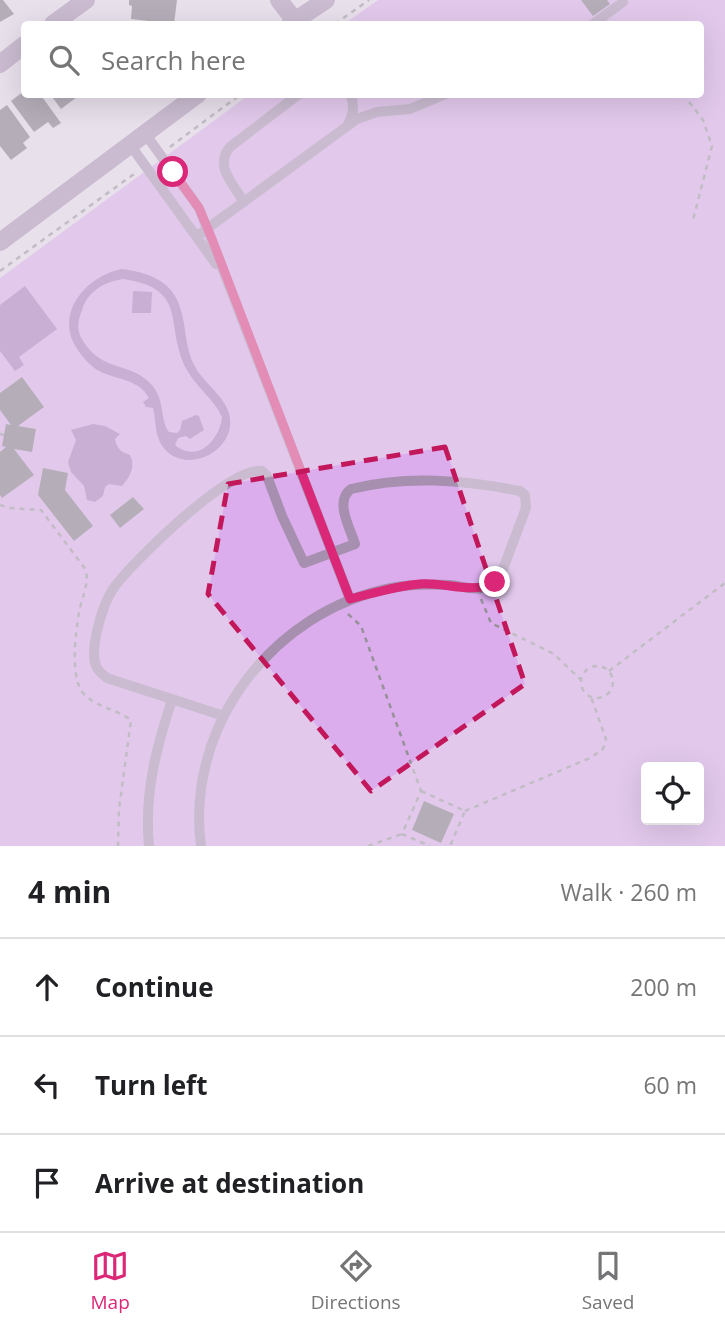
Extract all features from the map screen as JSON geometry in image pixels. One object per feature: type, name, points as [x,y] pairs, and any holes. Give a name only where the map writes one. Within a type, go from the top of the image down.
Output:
[{"type":"street","points":[[57,21],[86,0]]},
{"type":"street","points":[[279,0],[291,21]]},
{"type":"street","points":[[295,21],[322,1]]},
{"type":"street","points":[[0,64],[21,47]]},
{"type":"street","points":[[0,242],[193,98]]},
{"type":"lane","points":[[597,21],[623,2],[622,0]]},
{"type":"lane","points":[[244,202],[224,169],[224,154],[294,98]]},
{"type":"lane","points":[[346,127],[353,116],[352,98]]},
{"type":"lane","points":[[197,236],[366,115],[410,109],[436,98]]},
{"type":"lane","points":[[146,135],[199,208],[350,599]]},
{"type":"lane","points":[[131,146],[211,255],[233,292]]},
{"type":"lane","points":[[201,846],[200,789],[213,739],[242,683],[261,660],[286,637],[350,599],[392,588],[423,584],[477,589],[489,586],[500,577],[526,508],[525,495],[520,491],[462,481],[413,480],[351,489],[346,493],[343,503],[355,544],[304,563],[267,476],[262,471],[255,470],[206,499],[164,533],[113,589],[99,619],[95,658],[98,669],[107,678],[224,716]]},
{"type":"lane","points":[[149,846],[147,807],[151,777],[160,734],[172,700]]},
{"type":"path","points":[[339,21],[369,0]]},
{"type":"path","points":[[160,154],[236,98]]},
{"type":"path","points":[[686,98],[703,120],[712,146],[693,220]]},
{"type":"path","points":[[0,271],[145,166]]},
{"type":"path","points":[[609,671],[725,583]]},
{"type":"path","points":[[450,846],[465,811],[590,758],[603,749],[606,738],[591,697],[583,690],[581,680],[554,654],[491,623],[477,589]]},
{"type":"path","points":[[338,604],[361,626],[421,791],[402,834]]},
{"type":"path","points":[[581,680],[590,667],[600,666],[609,671],[613,680],[610,690],[602,697],[591,697]]},
{"type":"path","points":[[421,791],[465,811]]},
{"type":"path","points":[[368,846],[402,834],[430,846]]},
{"type":"highlighted area","points":[[445,447],[525,684],[371,791],[208,594],[228,484]]},
{"type":"shaded area","points":[[378,0],[725,0],[725,846],[0,846],[0,278],[245,98],[704,98],[704,21],[348,21]]},
{"type":"shaded area","points":[[122,269],[146,274],[162,282],[174,294],[182,313],[194,365],[228,409],[230,427],[226,438],[211,454],[189,460],[169,453],[159,440],[153,408],[146,407],[143,402],[149,398],[144,391],[132,383],[97,370],[78,350],[71,336],[71,310],[86,288],[109,273]],"holes":[[[123,279],[158,291],[167,301],[172,312],[180,354],[187,370],[222,417],[212,441],[199,450],[192,452],[175,445],[178,438],[186,436],[190,439],[204,430],[199,416],[182,421],[177,433],[169,432],[158,396],[150,383],[134,372],[99,358],[79,333],[79,322],[85,303],[98,288]]]},
{"type":"shaded area","points":[[25,286],[57,329],[19,357],[24,365],[15,371],[0,351],[0,305]]},
{"type":"shaded area","points":[[133,291],[152,292],[151,313],[132,313]]},
{"type":"shaded area","points":[[93,424],[105,426],[120,434],[115,439],[117,445],[121,451],[130,455],[132,463],[130,475],[122,486],[109,484],[105,487],[103,496],[95,502],[87,500],[84,486],[71,472],[68,462],[76,440],[71,430]]},
{"type":"building","points":[[0,0],[3,0],[14,14],[0,22]]},
{"type":"building","points":[[129,0],[177,0],[174,21],[131,19],[132,6],[129,5]]},
{"type":"building","points":[[581,0],[607,0],[610,4],[593,16]]},
{"type":"building","points":[[21,93],[21,98],[43,98],[61,123],[53,128],[48,122],[34,132],[11,101]]},
{"type":"building","points":[[53,98],[76,98],[61,109]]},
{"type":"building","points":[[7,105],[30,137],[23,143],[27,148],[11,160],[0,146],[0,110]]},
{"type":"building","points":[[22,377],[44,407],[18,426],[36,429],[32,452],[14,449],[34,475],[2,498],[0,452],[6,447],[2,446],[6,424],[11,425],[0,410],[0,393]]},
{"type":"building","points":[[43,468],[68,473],[65,490],[93,526],[74,541],[38,495]]},
{"type":"building","points":[[133,497],[144,509],[120,528],[110,515]]},
{"type":"building","points":[[424,801],[454,814],[441,843],[412,830]]},
{"type":"route","points":[[173,172],[199,208],[212,239],[350,599],[392,588],[423,584],[477,589],[495,582]]}]
